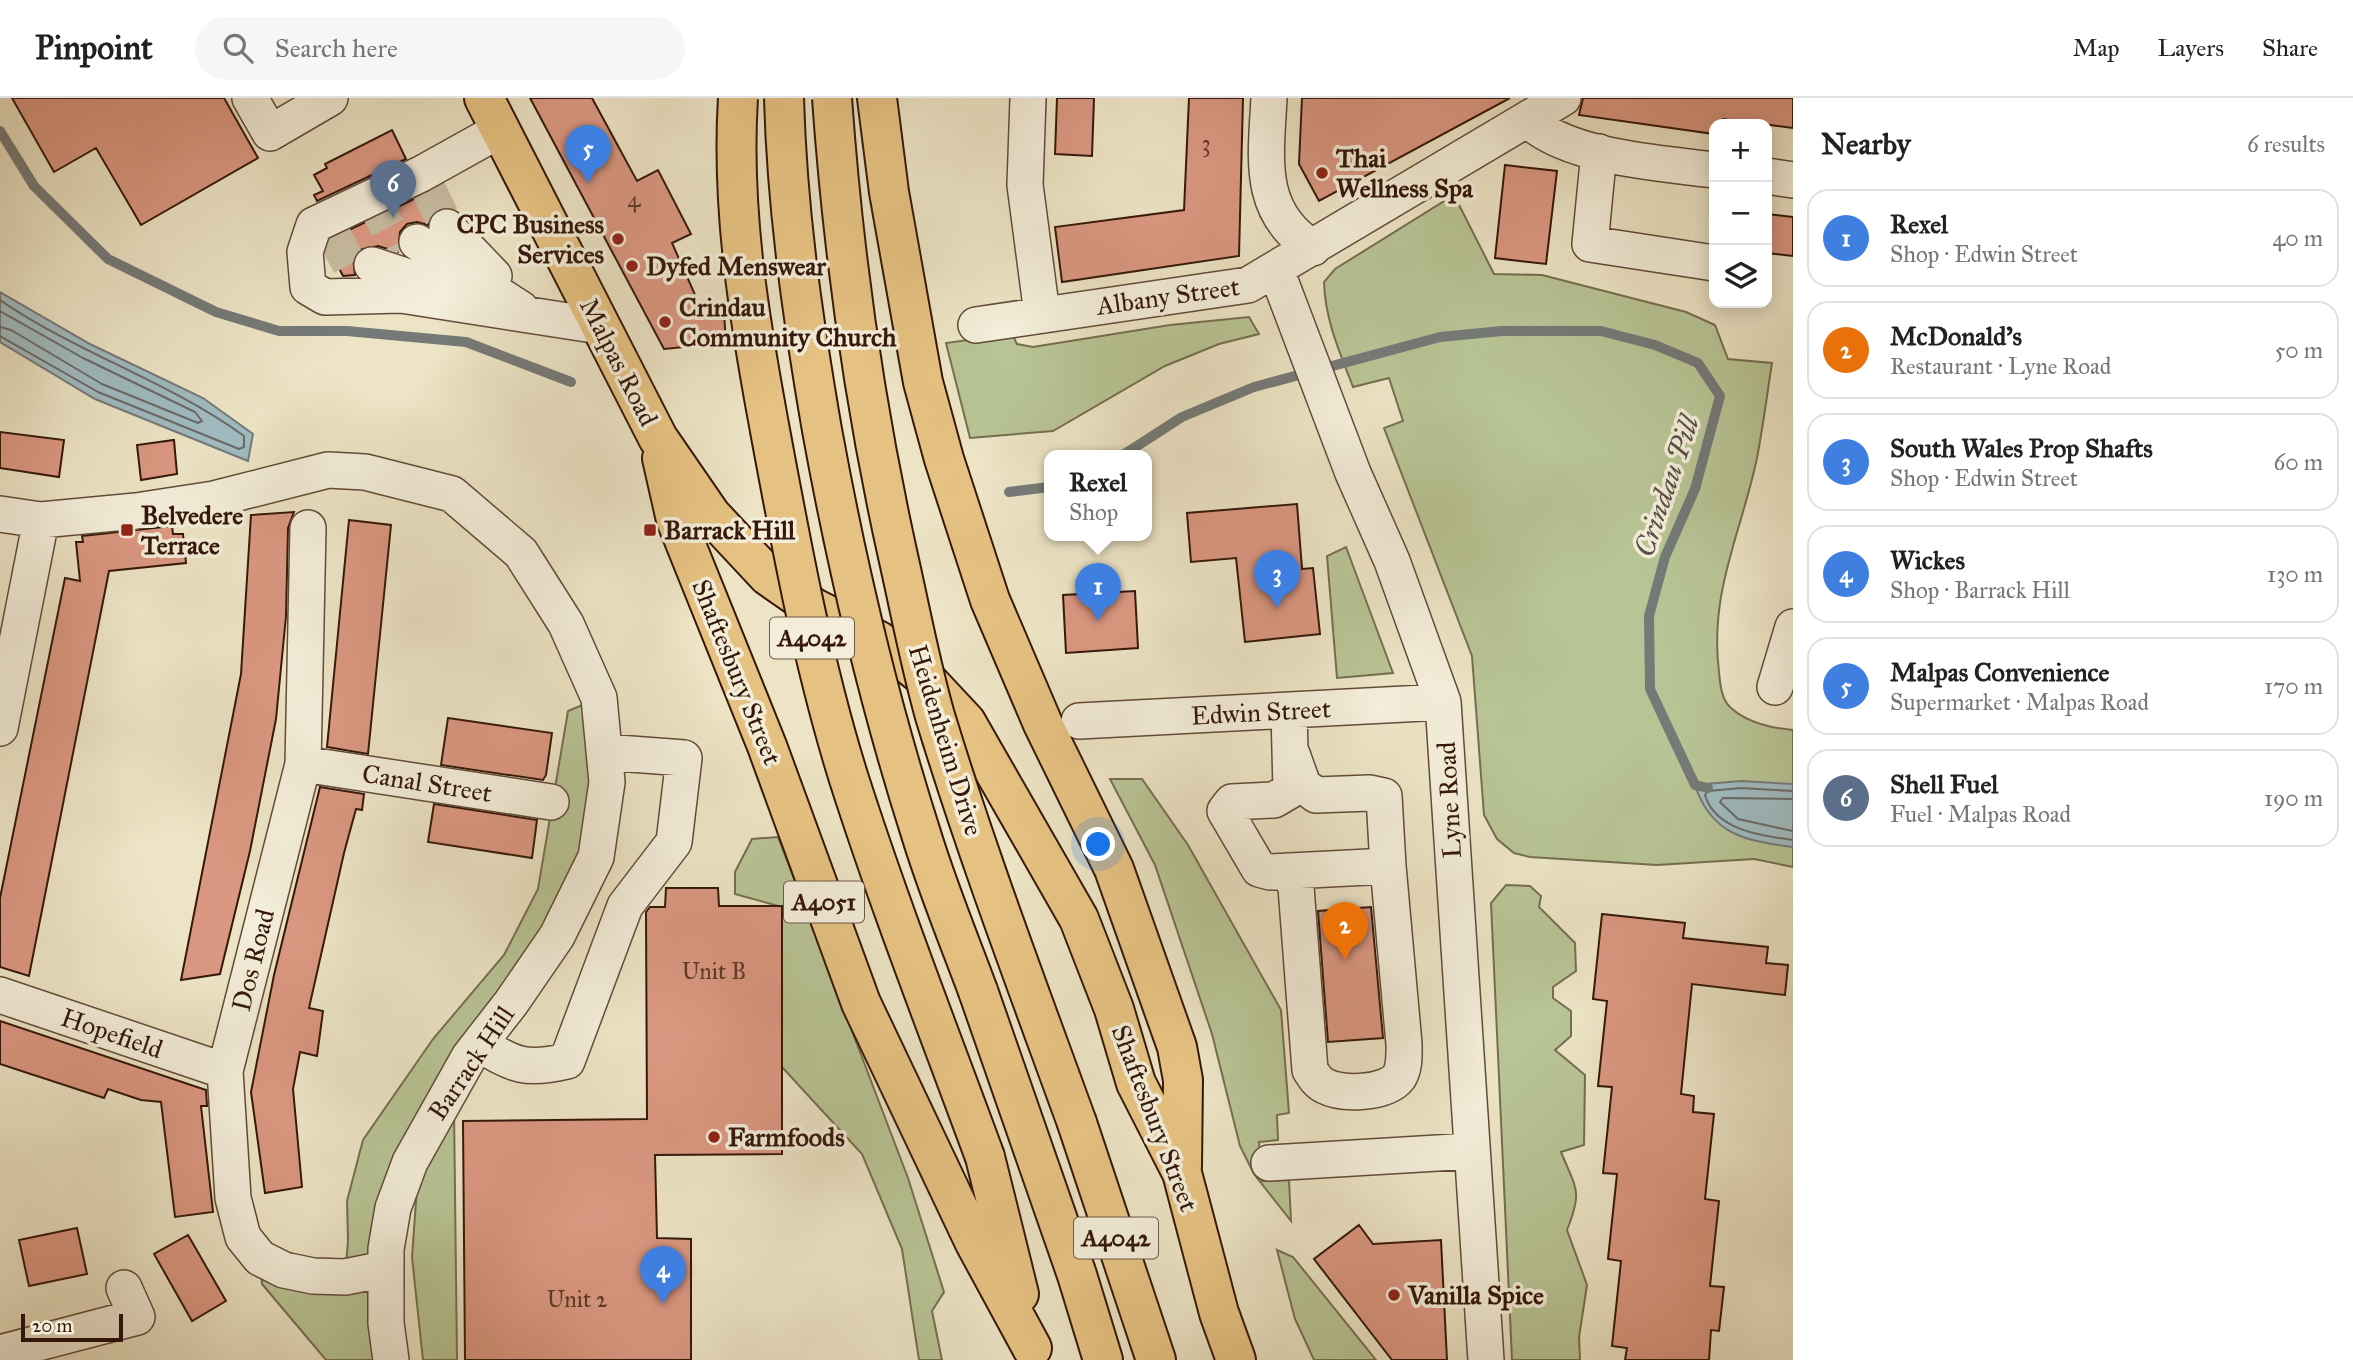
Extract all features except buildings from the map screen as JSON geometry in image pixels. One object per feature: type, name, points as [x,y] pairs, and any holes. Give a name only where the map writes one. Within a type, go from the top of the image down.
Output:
[{"type":"main road","name":"A4042","points":[[738,98],[735,139],[739,235],[752,327],[797,575],[825,696],[849,779],[985,1157],[1033,1354]]},
{"type":"main road","name":"Heidenheim Drive","points":[[784,98],[786,185],[810,360],[839,521],[885,716],[922,839],[1068,1249],[1103,1360]]},
{"type":"main road","name":"Heidenheim Drive","points":[[832,98],[838,192],[858,357],[875,457],[912,628],[935,715],[965,808],[1077,1123],[1156,1360]]},
{"type":"main road","points":[[877,98],[889,192],[923,382],[944,459],[990,600],[1043,724],[1114,869],[1177,1047],[1183,1080],[1182,1173]]},
{"type":"main road","name":"Malpas Road","points":[[492,114],[658,438]]},
{"type":"main road","name":"Shaftesbury Street","points":[[658,438],[712,515],[768,576],[814,608],[879,641],[923,676],[966,722],[1079,919],[1114,1009],[1136,1083],[1182,1173],[1219,1313],[1236,1360]]},
{"type":"main road","name":"Shaftesbury Street","points":[[658,438],[676,520],[767,746],[861,1003],[975,1243],[1033,1354]]},
{"type":"street","points":[[250,98],[270,133],[330,98]]},
{"type":"street","points":[[1028,98],[1025,185],[1042,314]]},
{"type":"street","points":[[1269,98],[1268,191],[1276,212],[1293,236],[1313,248]]},
{"type":"street","points":[[1548,105],[1540,131],[1612,157],[1709,169]]},
{"type":"street","name":"Albany Street","points":[[976,325],[1248,285],[1548,105]]},
{"type":"street","points":[[492,114],[417,183],[348,217],[314,225],[305,252],[308,287],[325,297],[401,295],[600,326]]},
{"type":"street","points":[[1599,152],[1590,244],[1709,262]]},
{"type":"street","points":[[1772,177],[1793,180]]},
{"type":"street","points":[[533,316],[401,251],[533,316]]},
{"type":"street","name":"Lyne Road","points":[[1276,270],[1335,426],[1392,561],[1443,702],[1486,1360]]},
{"type":"street","name":"Barrack Hill","points":[[0,514],[41,520],[136,511],[214,499],[328,470],[365,471],[452,495],[520,553],[566,624],[599,698],[607,782],[596,857],[557,936],[479,1044],[437,1109],[410,1162],[393,1208],[386,1269],[391,1360]]},
{"type":"street","points":[[0,728],[41,520]]},
{"type":"street","name":"Dos Road","points":[[308,528],[303,764],[225,1071],[233,1198],[243,1237],[260,1258],[284,1270],[313,1276],[345,1278],[386,1269]]},
{"type":"street","points":[[1775,687],[1793,627]]},
{"type":"street","name":"Edwin Street","points":[[1079,721],[1443,702]]},
{"type":"street","points":[[1289,711],[1291,790],[1274,800],[1232,802],[1225,811],[1259,869],[1270,872],[1388,866]]},
{"type":"street","points":[[479,1044],[515,1065],[548,1066],[567,1061],[625,906],[674,842],[684,758],[604,752]]},
{"type":"street","points":[[1289,871],[1296,887],[1310,1070],[1321,1085],[1338,1091],[1380,1088],[1397,1079],[1403,1068],[1404,1044],[1384,796],[1370,793],[1316,795],[1303,785],[1292,754]]},
{"type":"street","name":"Canal Street","points":[[303,764],[551,802]]},
{"type":"street","name":"Hopefield","points":[[0,995],[225,1071]]},
{"type":"street","points":[[1269,1163],[1471,1151]]},
{"type":"street","points":[[0,1353],[137,1317],[124,1288]]},
{"type":"green space","points":[[1454,195],[1494,274],[1542,275],[1686,312],[1715,325],[1728,359],[1772,363],[1757,458],[1722,589],[1717,643],[1721,685],[1727,704],[1751,721],[1793,730],[1793,867],[1754,859],[1657,865],[1530,857],[1514,853],[1497,839],[1484,815],[1472,656],[1384,428],[1403,421],[1389,378],[1353,387],[1330,323],[1324,282],[1335,269]]},
{"type":"green space","points":[[1249,317],[1259,334],[1219,344],[1165,366],[1053,431],[970,438],[946,343],[1012,334],[1017,344],[1033,347],[1170,325]]},
{"type":"green space","points":[[1346,547],[1393,673],[1337,678],[1327,556]]},
{"type":"green space","points":[[599,698],[596,857],[410,1162],[391,1360],[326,1360],[262,1284],[260,1258],[345,1277],[347,1201],[363,1140],[433,1039],[504,955],[538,889],[568,711]]},
{"type":"green space","points":[[1110,779],[1142,779],[1188,845],[1281,1010],[1289,1113],[1277,1115],[1278,1140],[1259,1142],[1262,1181],[1289,1180],[1291,1221],[1254,1174],[1240,1146],[1212,1034],[1155,865]]},
{"type":"green space","points":[[778,837],[908,1178],[944,1292],[932,1311],[942,1360],[919,1360],[902,1249],[862,1154],[782,1067],[782,907],[735,894],[735,872],[752,839]]},
{"type":"green space","points":[[1506,885],[1530,886],[1541,896],[1539,907],[1575,943],[1576,971],[1553,987],[1553,998],[1571,1011],[1571,1036],[1555,1050],[1585,1075],[1584,1145],[1561,1152],[1576,1190],[1575,1206],[1567,1230],[1587,1285],[1579,1337],[1580,1360],[1512,1360],[1491,903]]},
{"type":"green space","points":[[454,1108],[457,1360],[423,1360],[412,1257],[417,1187]]},
{"type":"green space","points":[[1277,1250],[1293,1257],[1376,1360],[1314,1360],[1295,1319]]},
{"type":"water","points":[[0,292],[90,344],[203,398],[253,434],[248,461],[95,399],[0,342]]},
{"type":"water","points":[[1741,781],[1793,784],[1793,847],[1760,842],[1732,832],[1710,815],[1695,785]]},
{"type":"waterway","points":[[0,131],[34,186],[108,259],[216,312],[279,331],[347,331],[466,342],[571,382]]},
{"type":"waterway","name":"Crindau Pill","points":[[1131,450],[1182,417],[1254,387],[1440,337],[1502,331],[1601,331],[1655,345],[1698,363],[1720,396],[1695,489],[1665,557],[1649,616],[1650,689],[1695,785],[1708,788]]},
{"type":"waterway","points":[[1009,492],[1044,488]]},
{"type":"tunnel","points":[[426,185],[447,227]]},
{"type":"tunnel","points":[[371,197],[400,251]]},
{"type":"tunnel","points":[[333,234],[355,275]]},
{"type":"place","name":"Thai Wellness Spa","points":[[1322,173]]},
{"type":"place","name":"Malpas Convenience","points":[[588,183]]},
{"type":"place","name":"Shell Fuel","points":[[393,218]]},
{"type":"place","name":"CPC Business Services","points":[[618,239]]},
{"type":"place","name":"Dyfed Menswear","points":[[632,266]]},
{"type":"place","name":"Crindau Community Church","points":[[665,322]]},
{"type":"place","name":"Belvedere Terrace","points":[[127,530]]},
{"type":"place","name":"Barrack Hill","points":[[650,530]]},
{"type":"place","name":"South Wales Prop Shafts","points":[[1277,608]]},
{"type":"place","name":"Rexel","points":[[1098,621]]},
{"type":"place","name":"McDonald's","points":[[1345,960]]},
{"type":"place","name":"Farmfoods","points":[[714,1137]]},
{"type":"place","name":"Vanilla Spice","points":[[1394,1295]]},
{"type":"place","name":"Wickes","points":[[663,1304]]}]
